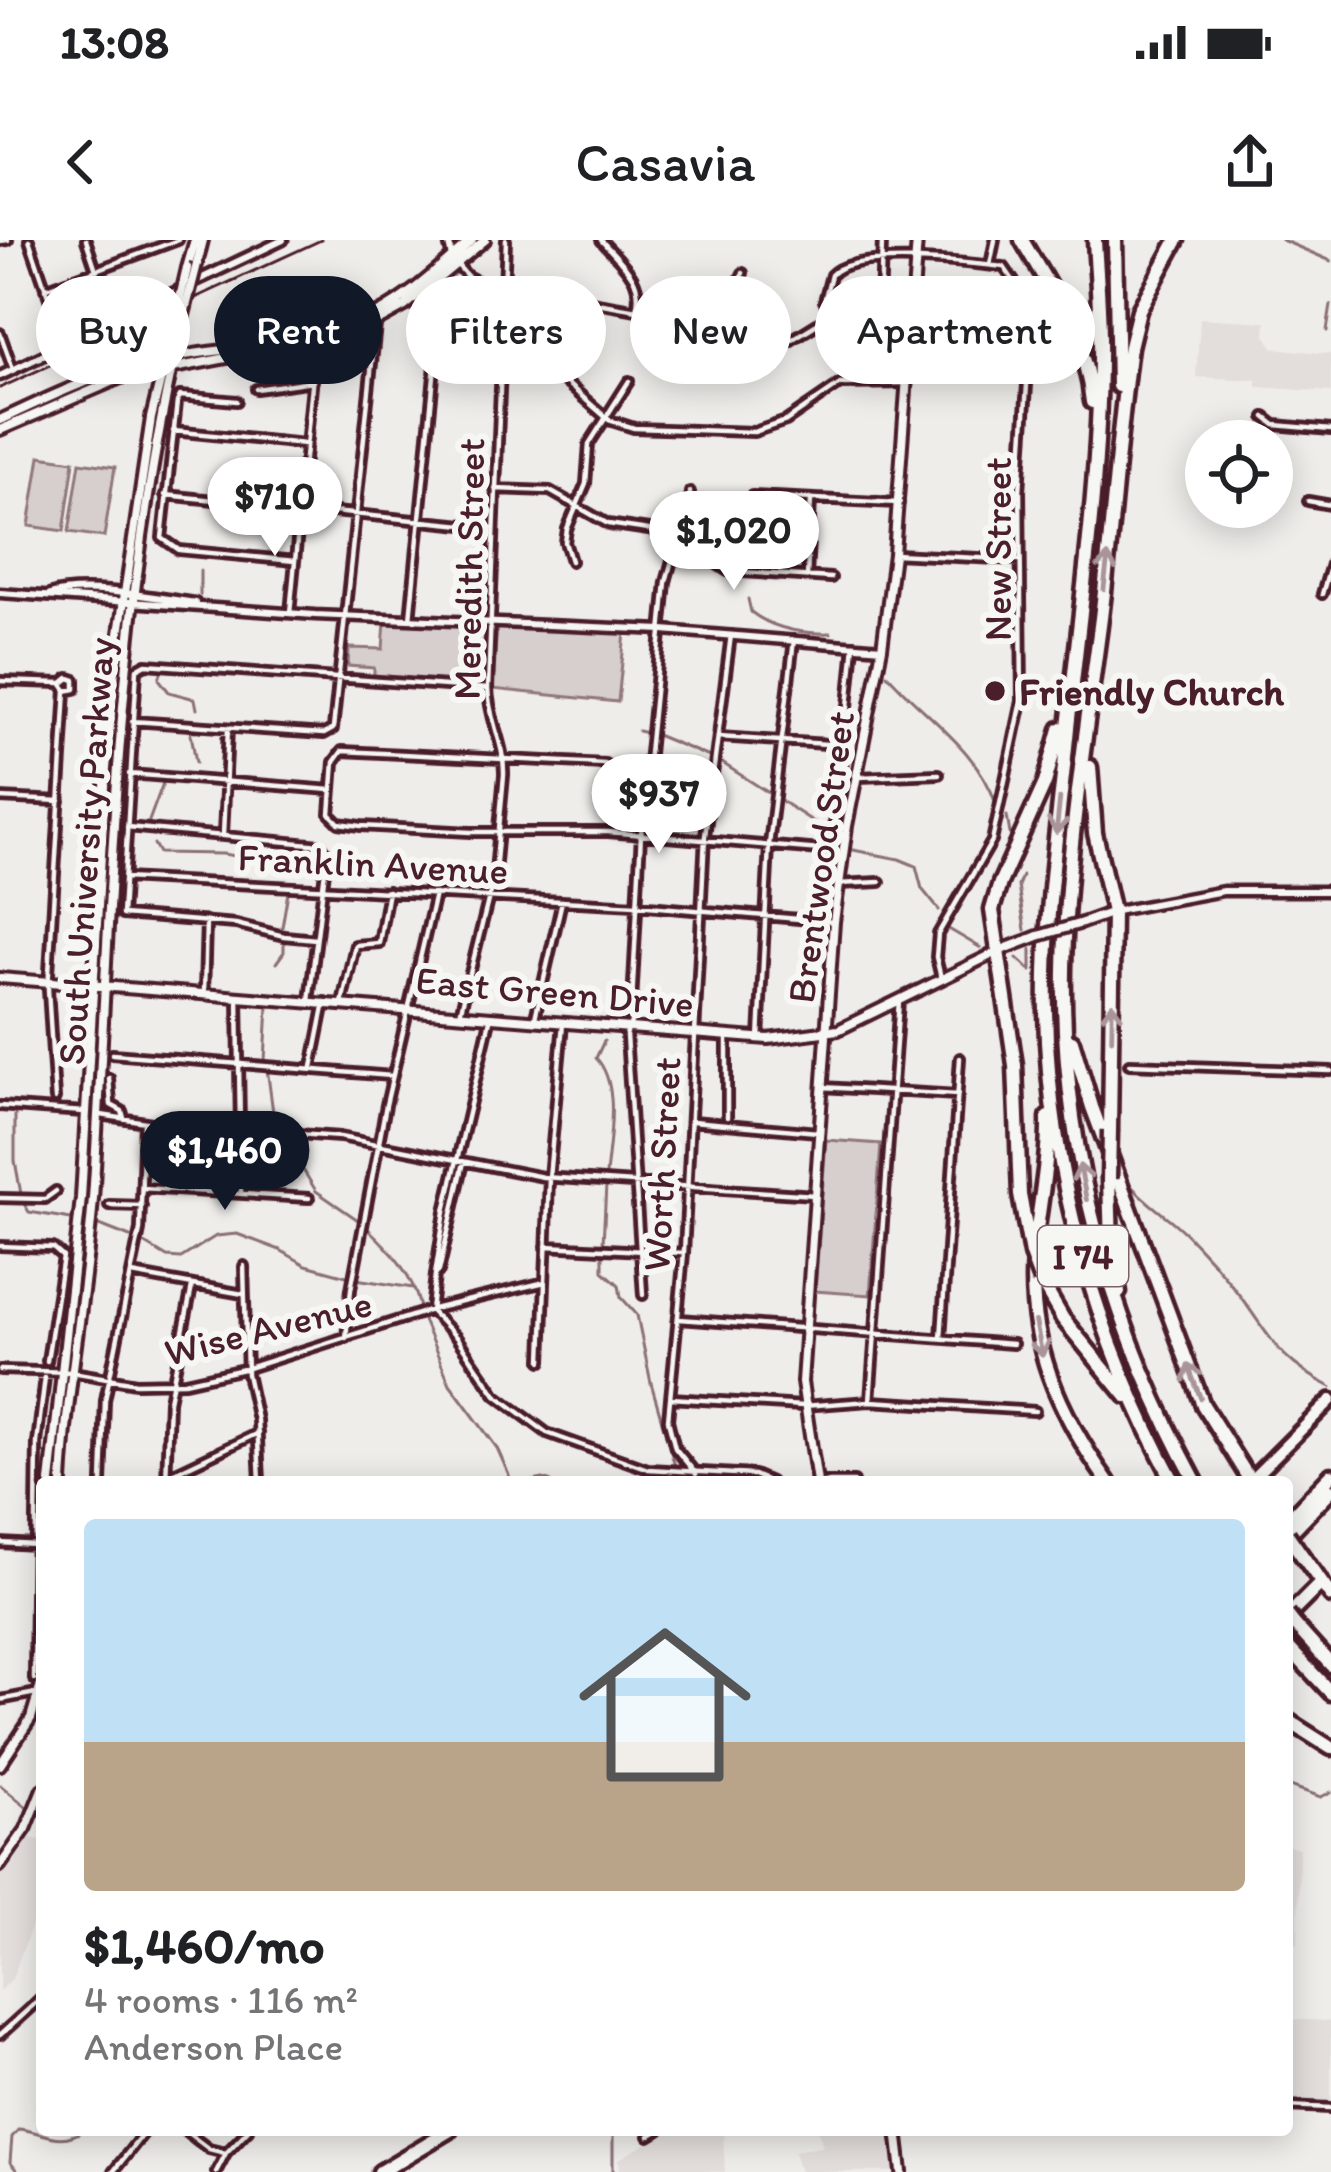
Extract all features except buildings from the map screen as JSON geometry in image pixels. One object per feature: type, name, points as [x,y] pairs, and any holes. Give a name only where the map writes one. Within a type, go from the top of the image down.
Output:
[{"type":"highway","points":[[1022,240],[1079,341],[1090,382],[1095,444]]},
{"type":"highway","name":"I 74","points":[[1095,240],[1100,357],[1095,444],[1050,896],[1046,1014],[1055,1124],[1078,1238],[1116,1361],[1171,1476]]},
{"type":"highway","name":"I 74","points":[[1115,240],[1119,429],[1064,969],[1069,1089],[1084,1184],[1105,1270],[1142,1373],[1193,1476]]},
{"type":"highway","points":[[1119,429],[1138,310],[1177,240]]},
{"type":"highway","points":[[1074,658],[1046,783],[995,894],[992,920],[1018,1100],[1020,1195],[1031,1254],[1063,1319],[1124,1393],[1152,1442]]},
{"type":"highway","points":[[1092,688],[1091,800],[1113,912],[1109,1179],[1114,1267],[1142,1373]]},
{"type":"highway","points":[[1064,969],[1073,1046],[1092,1107],[1203,1406],[1246,1476]]},
{"type":"highway","points":[[1046,1014],[1048,1141],[1034,1252],[1034,1315],[1056,1397],[1104,1476]]},
{"type":"highway","points":[[1255,1476],[1331,1400]]},
{"type":"highway","points":[[1293,1515],[1331,1475]]},
{"type":"highway","points":[[1293,1535],[1331,1490]]},
{"type":"highway","points":[[1293,1543],[1331,1596]]},
{"type":"highway","points":[[1293,1616],[1331,1571]]},
{"type":"highway","points":[[1293,1622],[1331,1665]]},
{"type":"highway","points":[[1293,1652],[1331,1693]]},
{"type":"highway","points":[[1293,1724],[1331,1748]]},
{"type":"highway","points":[[368,2172],[425,2136]]},
{"type":"highway","points":[[380,2172],[440,2136]]},
{"type":"main road","name":"South University Parkway","points":[[190,276],[199,240]]},
{"type":"main road","points":[[382,320],[455,261],[472,240]]},
{"type":"main road","points":[[190,355],[345,328],[394,303],[485,240]]},
{"type":"main road","name":"Brentwood Street","points":[[914,276],[917,240]]},
{"type":"main road","points":[[0,419],[79,384]]},
{"type":"main road","points":[[0,430],[104,384]]},
{"type":"main road","name":"South University Parkway","points":[[62,1476],[106,769],[165,384]]},
{"type":"main road","name":"Brentwood Street","points":[[820,1476],[803,1406],[825,1034],[838,884],[882,648],[894,554],[907,384]]},
{"type":"main road","name":"South University Parkway","points":[[51,1476],[90,1236],[130,599]]},
{"type":"main road","name":"East Green Drive","points":[[0,978],[759,1039],[825,1034],[999,950],[1113,912]]},
{"type":"main road","points":[[0,1765],[36,1705]]},
{"type":"main road","points":[[0,1867],[36,1801]]},
{"type":"main road","points":[[898,2136],[902,2172]]},
{"type":"street","points":[[28,240],[40,276]]},
{"type":"street","points":[[86,240],[97,269]]},
{"type":"street","points":[[79,276],[178,240]]},
{"type":"street","points":[[190,283],[283,240]]},
{"type":"street","points":[[448,240],[455,261],[468,276]]},
{"type":"street","name":"Meredith Street","points":[[504,276],[506,240]]},
{"type":"street","points":[[601,240],[632,276]]},
{"type":"street","points":[[881,276],[882,240]]},
{"type":"street","points":[[831,276],[838,267],[882,260],[990,265],[995,240]]},
{"type":"street","name":"New Street","points":[[941,979],[938,934],[984,862],[999,819],[1024,676],[1021,481],[1032,308],[1004,267],[990,265]]},
{"type":"street","points":[[741,276],[743,272]]},
{"type":"street","points":[[0,333],[13,369]]},
{"type":"street","points":[[0,376],[36,357]]},
{"type":"street","points":[[571,561],[567,530],[586,484],[589,444],[629,381]]},
{"type":"street","points":[[256,389],[292,384]]},
{"type":"street","points":[[290,613],[313,384]]},
{"type":"street","points":[[132,721],[330,733],[335,725],[370,384]]},
{"type":"street","points":[[410,619],[435,384]]},
{"type":"street","name":"Meredith Street","points":[[460,1013],[488,896],[505,760],[491,718],[488,689],[499,384]]},
{"type":"street","points":[[568,384],[604,416],[634,428],[754,432],[786,421],[840,384]]},
{"type":"street","points":[[237,401],[180,397],[161,534],[175,549],[296,562]]},
{"type":"street","points":[[1265,417],[1275,425],[1331,430]]},
{"type":"street","points":[[173,431],[307,444]]},
{"type":"street","points":[[495,489],[550,491],[608,524],[653,529],[683,539],[728,571],[831,578]]},
{"type":"street","points":[[643,1295],[629,1028],[641,834],[668,566],[689,530],[690,492]]},
{"type":"street","points":[[165,495],[493,529]]},
{"type":"street","points":[[752,496],[898,503]]},
{"type":"street","points":[[807,576],[811,499]]},
{"type":"street","points":[[1308,501],[1331,505]]},
{"type":"street","points":[[894,554],[1021,560]]},
{"type":"street","points":[[1322,594],[1331,564]]},
{"type":"street","points":[[0,593],[50,595],[59,591],[290,613],[731,634],[882,648]]},
{"type":"street","name":"Worth Street","points":[[696,1474],[671,1437],[670,1398],[684,1253],[705,840],[731,634]]},
{"type":"street","points":[[759,1039],[769,844],[794,640]]},
{"type":"street","points":[[605,764],[350,750],[336,756],[331,790],[334,820],[361,826],[641,834],[821,850],[828,843],[838,809],[854,645]]},
{"type":"street","points":[[316,939],[206,921],[123,916],[139,667],[488,689]]},
{"type":"street","points":[[0,681],[65,687],[50,983],[55,1100]]},
{"type":"street","points":[[223,835],[228,728]]},
{"type":"street","points":[[718,737],[843,745]]},
{"type":"street","points":[[129,773],[331,790]]},
{"type":"street","points":[[858,777],[939,774]]},
{"type":"street","points":[[0,798],[61,801]]},
{"type":"street","points":[[127,827],[321,845],[327,854],[309,1000]]},
{"type":"street","name":"Franklin Avenue","points":[[124,878],[637,904],[834,922]]},
{"type":"street","points":[[838,884],[880,882]]},
{"type":"street","points":[[1113,912],[1223,891],[1331,891]]},
{"type":"street","points":[[342,1003],[355,945],[379,944],[388,892]]},
{"type":"street","points":[[346,1338],[392,1076],[434,894]]},
{"type":"street","points":[[535,1020],[562,901]]},
{"type":"street","points":[[204,994],[206,921]]},
{"type":"street","points":[[238,996],[241,1194]]},
{"type":"street","points":[[870,1401],[899,1001]]},
{"type":"street","points":[[311,1066],[325,1002]]},
{"type":"street","points":[[491,1016],[437,1246],[431,1311],[456,1337],[496,1395],[532,1424],[637,1466],[756,1476]]},
{"type":"street","points":[[542,1361],[549,1178],[563,1023]]},
{"type":"street","points":[[727,1117],[728,1036]]},
{"type":"street","points":[[112,1054],[311,1066],[392,1076]]},
{"type":"street","points":[[941,1338],[960,1058]]},
{"type":"street","points":[[1130,1064],[1331,1071]]},
{"type":"street","points":[[109,1078],[111,1105],[124,1118]]},
{"type":"street","points":[[822,1087],[958,1095]]},
{"type":"street","points":[[0,1106],[379,1143],[549,1178],[815,1195]]},
{"type":"street","points":[[692,1121],[819,1132]]},
{"type":"street","points":[[102,1476],[104,1412],[142,1206],[144,1122]]},
{"type":"street","points":[[142,1188],[309,1198]]},
{"type":"street","points":[[0,1198],[45,1199],[56,1191]]},
{"type":"street","points":[[109,1205],[142,1206]]},
{"type":"street","points":[[0,1246],[48,1247],[61,1253],[63,1269],[46,1361]]},
{"type":"street","points":[[546,1246],[684,1253]]},
{"type":"street","points":[[244,1266],[248,1367],[259,1433],[260,1476]]},
{"type":"street","points":[[131,1274],[239,1291],[244,1297]]},
{"type":"street","name":"Wise Avenue","points":[[0,1370],[67,1371],[173,1383],[248,1367],[545,1282]]},
{"type":"street","points":[[166,1476],[168,1412],[192,1287]]},
{"type":"street","points":[[679,1319],[1012,1344]]},
{"type":"street","points":[[37,1476],[45,1377]]},
{"type":"street","points":[[670,1398],[803,1406],[870,1401],[1036,1412]]},
{"type":"street","points":[[172,1476],[259,1433]]},
{"type":"street","points":[[0,1544],[36,1545]]},
{"type":"street","points":[[0,1700],[36,1693]]},
{"type":"street","points":[[0,1841],[11,1853]]},
{"type":"street","points":[[0,2036],[36,2002]]},
{"type":"street","points":[[1293,2106],[1331,2108]]},
{"type":"street","points":[[113,2172],[141,2136]]},
{"type":"street","points":[[192,2136],[214,2152],[226,2153]]},
{"type":"street","points":[[216,2172],[242,2136]]},
{"type":"shaded area","points":[[1200,318],[1266,322],[1265,335],[1274,348],[1331,354],[1331,392],[1257,387],[1256,380],[1196,377]]},
{"type":"shaded area","points":[[40,456],[74,461],[64,531],[29,526]]},
{"type":"shaded area","points":[[80,462],[115,467],[104,537],[69,532]]},
{"type":"shaded area","points":[[385,621],[487,627],[484,685],[374,675],[374,668],[348,666],[349,648],[383,649]]},
{"type":"shaded area","points":[[497,628],[625,633],[618,702],[492,689]]},
{"type":"shaded area","points":[[826,1140],[881,1144],[870,1295],[815,1291]]},
{"type":"shaded area","points":[[27,1838],[36,1839],[36,1915],[12,1979],[0,1991],[0,1873]]},
{"type":"shaded area","points":[[1293,1847],[1299,1848],[1298,1943],[1293,1943]]},
{"type":"shaded area","points":[[1293,2019],[1331,2021],[1331,2101],[1293,2099]]},
{"type":"shaded area","points":[[660,2136],[723,2136],[725,2172],[620,2172],[619,2159]]},
{"type":"shaded area","points":[[820,2136],[890,2136],[894,2172],[800,2172],[794,2151],[823,2146]]},
{"type":"waterway","points":[[1282,240],[1331,261]]},
{"type":"waterway","points":[[1327,331],[1331,305]]},
{"type":"waterway","points":[[606,530],[619,533]]},
{"type":"waterway","points":[[200,571],[200,595]]},
{"type":"waterway","points":[[748,599],[751,612],[769,623],[799,632],[831,633]]},
{"type":"waterway","points":[[161,673],[159,679],[169,692],[195,699],[197,709]]},
{"type":"waterway","points":[[887,674],[964,750],[996,804]]},
{"type":"waterway","points":[[638,731],[647,733]]},
{"type":"waterway","points":[[191,734],[196,762]]},
{"type":"waterway","points":[[654,734],[712,758]]},
{"type":"waterway","points":[[719,761],[772,795]]},
{"type":"waterway","points":[[149,821],[163,783]]},
{"type":"waterway","points":[[778,799],[820,826]]},
{"type":"waterway","points":[[1007,816],[1011,840]]},
{"type":"waterway","points":[[154,844],[159,853],[223,854],[267,861]]},
{"type":"waterway","points":[[853,850],[916,866],[922,889],[939,910]]},
{"type":"waterway","points":[[1022,876],[1018,886],[1025,930]]},
{"type":"waterway","points":[[282,927],[288,892]]},
{"type":"waterway","points":[[947,928],[981,948]]},
{"type":"waterway","points":[[276,963],[284,943]]},
{"type":"waterway","points":[[1031,949],[1031,971]]},
{"type":"waterway","points":[[1017,958],[1029,969]]},
{"type":"waterway","points":[[265,1061],[268,1005]]},
{"type":"waterway","points":[[604,1041],[596,1058],[611,1097],[606,1175]]},
{"type":"waterway","points":[[267,1068],[275,1127]]},
{"type":"waterway","points":[[15,1110],[15,1161],[21,1194]]},
{"type":"waterway","points":[[277,1135],[278,1147],[294,1155],[316,1191],[361,1222]]},
{"type":"waterway","points":[[1126,1180],[1212,1261],[1284,1354],[1331,1387]]},
{"type":"waterway","points":[[603,1244],[606,1185]]},
{"type":"waterway","points":[[23,1202],[29,1212],[71,1219]]},
{"type":"waterway","points":[[97,1224],[130,1237]]},
{"type":"waterway","points":[[366,1227],[400,1263],[420,1308]]},
{"type":"waterway","points":[[144,1243],[167,1257],[181,1258],[216,1236],[237,1234],[306,1265],[350,1277]]},
{"type":"waterway","points":[[603,1253],[603,1271],[619,1285],[621,1297],[637,1315],[675,1466]]},
{"type":"waterway","points":[[356,1279],[413,1288]]},
{"type":"waterway","points":[[422,1318],[450,1384],[497,1448],[509,1476]]},
{"type":"waterway","points":[[0,1785],[29,1809]]},
{"type":"waterway","points":[[1293,1787],[1321,1797],[1331,1792]]},
{"type":"waterway","points":[[18,2172],[10,2162],[12,2137],[19,2129],[36,2133]]},
{"type":"waterway","points":[[50,2136],[71,2136]]},
{"type":"waterway","points":[[613,2136],[613,2172]]},
{"type":"railway","points":[[0,388],[321,240]]},
{"type":"place","name":"Friendly Church","points":[[995,691]]}]
